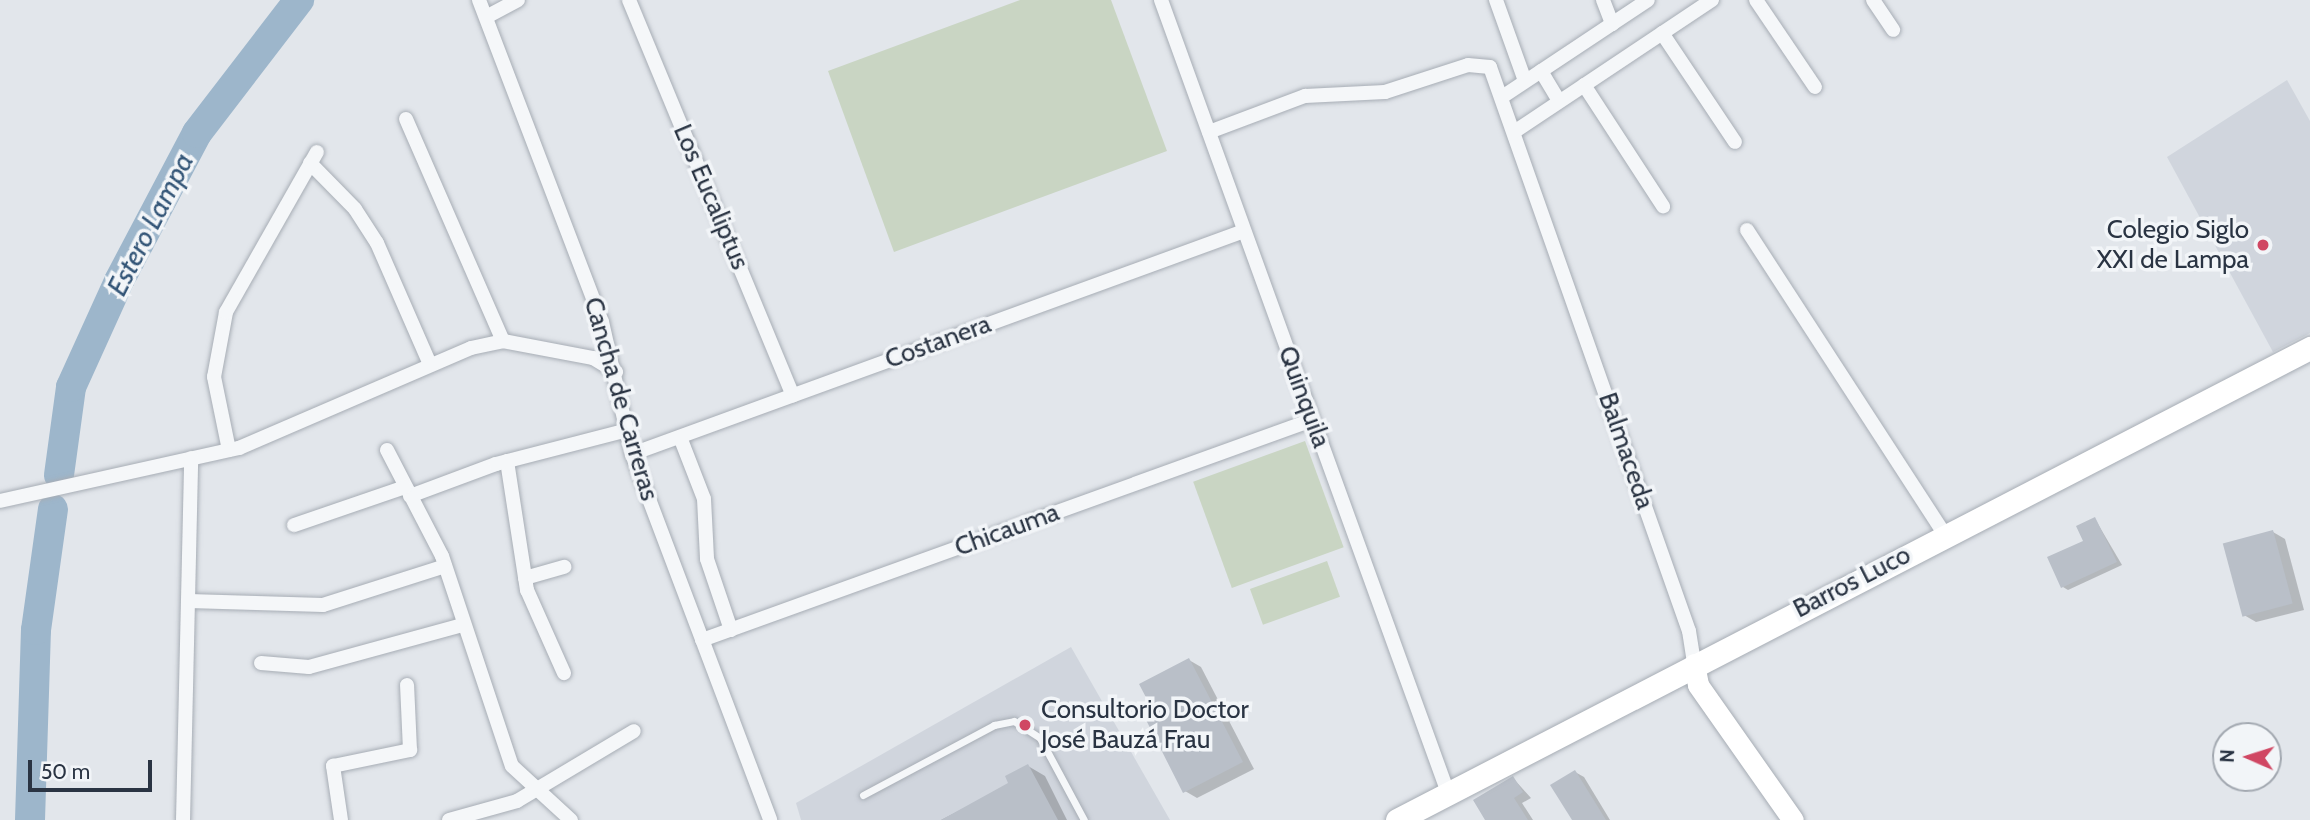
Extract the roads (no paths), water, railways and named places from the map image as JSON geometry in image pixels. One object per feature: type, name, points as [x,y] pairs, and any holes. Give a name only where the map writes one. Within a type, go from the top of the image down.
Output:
[{"type":"main road","name":"Barros Luco","points":[[1397,820],[1694,664],[2310,348]]},
{"type":"street","name":"Cancha de Carreras","points":[[479,0],[488,16],[616,372],[632,454],[771,820]]},
{"type":"street","points":[[488,16],[518,0]]},
{"type":"street","name":"Los Eucaliptus","points":[[629,0],[793,395]]},
{"type":"street","name":"Quinquila","points":[[1161,0],[1448,793]]},
{"type":"street","points":[[1496,0],[1525,81]]},
{"type":"street","points":[[1603,0],[1612,24]]},
{"type":"street","points":[[1502,97],[1648,0]]},
{"type":"street","points":[[1514,132],[1712,0]]},
{"type":"street","points":[[1756,0],[1815,87]]},
{"type":"street","points":[[1873,0],[1894,30]]},
{"type":"street","points":[[1662,33],[1735,142]]},
{"type":"street","name":"Balmaceda","points":[[1209,132],[1305,96],[1385,92],[1487,65],[1502,97],[1689,631],[1698,685],[1793,820]]},
{"type":"street","points":[[1541,71],[1559,102]]},
{"type":"street","points":[[1584,85],[1662,206]]},
{"type":"street","points":[[406,119],[503,341]]},
{"type":"street","points":[[229,450],[214,377],[226,312],[313,158],[355,209],[377,243],[429,362]]},
{"type":"street","name":"Costanera","points":[[632,454],[1244,230]]},
{"type":"street","points":[[1747,230],[1945,535]]},
{"type":"street","points":[[0,501],[229,450],[429,362],[503,341],[593,358],[616,372]]},
{"type":"street","name":"Chicauma","points":[[702,640],[1312,420]]},
{"type":"street","points":[[294,525],[507,461],[627,430]]},
{"type":"street","points":[[680,437],[704,499],[707,559],[731,630]]},
{"type":"street","points":[[387,450],[445,566],[512,766],[563,817]]},
{"type":"street","points":[[183,820],[191,458]]},
{"type":"street","points":[[507,461],[525,578],[564,673]]},
{"type":"street","points":[[189,601],[323,605],[445,566]]},
{"type":"street","points":[[525,578],[564,567]]},
{"type":"street","points":[[261,663],[309,667],[463,625]]},
{"type":"street","points":[[341,820],[333,766],[410,750],[407,685]]},
{"type":"street","points":[[449,820],[538,791],[634,731]]},
{"type":"lane","points":[[863,794],[994,725],[1014,721],[1040,738],[1084,820]]},
{"type":"waterway","name":"Estero Lampa","points":[[59,475],[71,387],[119,281],[197,133],[299,0]]},
{"type":"waterway","name":"Estero Lampa","points":[[30,820],[36,630],[53,509]]},
{"type":"place","name":"Colegio Siglo XXI de Lampa","points":[[2263,245]]},
{"type":"place","name":"Consultorio Doctor José Bauzá Frau","points":[[1025,725]]}]
